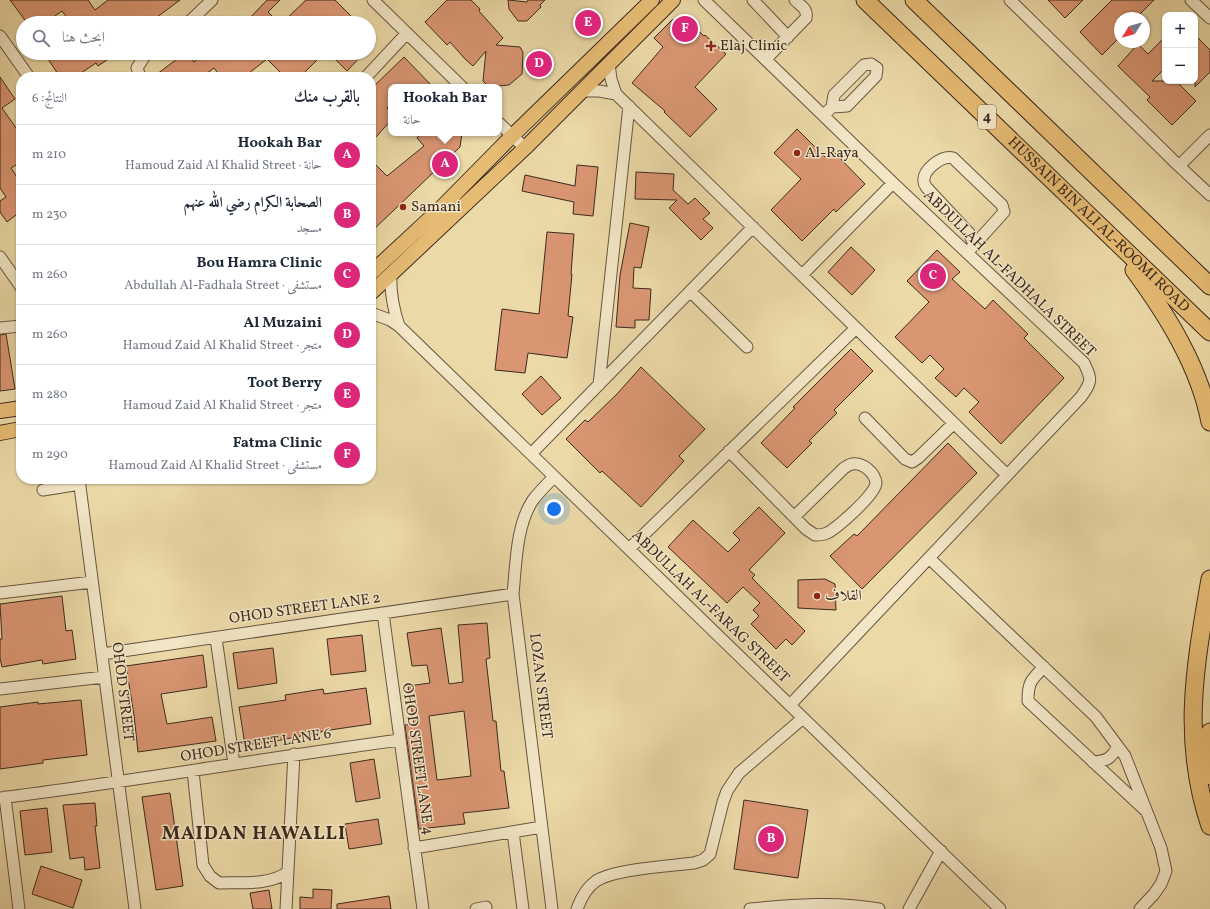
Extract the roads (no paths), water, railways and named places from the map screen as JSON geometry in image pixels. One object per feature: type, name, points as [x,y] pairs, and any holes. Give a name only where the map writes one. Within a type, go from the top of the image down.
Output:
[{"type":"highway","name":"HUSSAIN BIN ALI AL-ROOMI ROAD","points":[[865,0],[1210,332]]},
{"type":"highway","name":"4","points":[[914,0],[1210,286]]},
{"type":"highway","points":[[1122,201],[1210,277]]},
{"type":"highway","points":[[1108,234],[1158,303],[1181,345],[1198,382],[1210,422]]},
{"type":"highway","points":[[1210,579],[1197,651],[1192,714],[1197,774],[1210,826]]},
{"type":"highway","points":[[1210,732],[1210,776]]},
{"type":"main road","points":[[376,269],[441,208],[512,136],[652,0]]},
{"type":"main road","points":[[376,288],[525,148],[673,0]]},
{"type":"main road","points":[[0,412],[16,409]]},
{"type":"main road","points":[[0,433],[16,431]]},
{"type":"street","points":[[195,16],[212,0]]},
{"type":"street","points":[[373,0],[459,84]]},
{"type":"street","name":"ABDULLAH AL-FADHALA STREET","points":[[704,0],[893,183],[1084,363],[1090,376],[1090,384],[1082,396],[790,705]]},
{"type":"street","points":[[752,0],[788,36]]},
{"type":"street","points":[[766,59],[806,18],[807,14],[805,9],[795,0]]},
{"type":"street","points":[[1010,0],[1210,195]]},
{"type":"street","points":[[1191,0],[1210,18]]},
{"type":"street","points":[[371,72],[407,33]]},
{"type":"street","points":[[0,36],[16,59]]},
{"type":"street","points":[[17,60],[25,72]]},
{"type":"street","points":[[138,72],[137,68],[142,60]]},
{"type":"street","points":[[609,64],[611,79],[616,94],[1007,475]]},
{"type":"street","points":[[582,91],[599,91],[616,94]]},
{"type":"street","points":[[598,385],[629,106]]},
{"type":"street","points":[[824,115],[832,107]]},
{"type":"street","points":[[502,126],[525,148]]},
{"type":"street","points":[[1179,166],[1210,136]]},
{"type":"street","points":[[967,253],[1004,212],[1002,205],[953,158],[948,156],[944,157],[933,164],[925,176],[924,182],[927,188],[969,233],[974,244]]},
{"type":"street","points":[[802,275],[893,183]]},
{"type":"street","points":[[531,454],[753,227]]},
{"type":"street","points":[[0,257],[16,280]]},
{"type":"street","name":"ABDULLAH AL-FARAG STREET","points":[[391,274],[392,306],[399,326]]},
{"type":"street","points":[[690,291],[747,347]]},
{"type":"street","name":"ABDULLAH AL-FARAG STREET","points":[[376,315],[390,320],[399,326],[1000,909]]},
{"type":"street","points":[[0,328],[16,326]]},
{"type":"street","points":[[629,549],[856,328]]},
{"type":"street","points":[[865,418],[906,459],[912,462],[954,423]]},
{"type":"street","points":[[729,451],[806,530],[815,535],[825,534],[841,524],[872,492],[876,484],[873,475],[868,468],[860,464],[852,464],[844,468],[794,517]]},
{"type":"street","name":"LOZAN STREET","points":[[552,909],[513,594],[523,520],[533,500],[554,477]]},
{"type":"street","points":[[43,490],[70,484]]},
{"type":"street","name":"OHOD STREET","points":[[79,484],[135,909]]},
{"type":"street","points":[[929,558],[1096,716],[1125,756],[1162,848],[1166,871],[1161,884],[1140,909]]},
{"type":"street","points":[[0,593],[92,582]]},
{"type":"street","name":"OHOD STREET LANE 2","points":[[102,654],[513,594]]},
{"type":"street","name":"OHOD STREET LANE 4","points":[[382,613],[423,909]]},
{"type":"street","points":[[216,638],[234,764]]},
{"type":"street","points":[[1044,667],[1033,678],[1028,688],[1028,701],[1147,812]]},
{"type":"street","points":[[0,689],[104,677]]},
{"type":"street","points":[[577,909],[585,892],[604,877],[620,872],[694,863],[707,857],[712,846],[723,802],[733,782],[747,765],[803,718]]},
{"type":"street","name":"OHOD STREET LANE 6","points":[[2,798],[193,771],[294,754],[400,740]]},
{"type":"street","points":[[1093,762],[1105,761],[1112,756],[1118,747]]},
{"type":"street","points":[[286,909],[294,754]]},
{"type":"street","points":[[193,771],[203,865],[210,876],[219,883],[269,881],[279,878],[288,872]]},
{"type":"street","points":[[2,798],[19,909]]},
{"type":"street","points":[[414,848],[542,827]]},
{"type":"street","points":[[513,832],[523,909]]},
{"type":"street","points":[[909,909],[941,851]]},
{"type":"street","points":[[750,909],[795,906],[879,909]]},
{"type":"place","name":"Toot Berry","points":[[588,23]]},
{"type":"place","name":"Fatma Clinic","points":[[685,29]]},
{"type":"place","name":"Elaj Clinic","points":[[711,46]]},
{"type":"place","name":"Al Muzaini","points":[[539,64]]},
{"type":"place","name":"Al-Raya","points":[[797,153]]},
{"type":"place","name":"Hookah Bar","points":[[445,164]]},
{"type":"place","name":"Samani","points":[[403,207]]},
{"type":"place","name":"Bou Hamra Clinic","points":[[933,276]]},
{"type":"place","name":"القلاف","points":[[817,596]]},
{"type":"place","name":"الصحابة الكرام رضي الله عنهم","points":[[771,839]]},
{"type":"district","name":"MAIDAN HAWALLI","points":[[254,834]]}]
